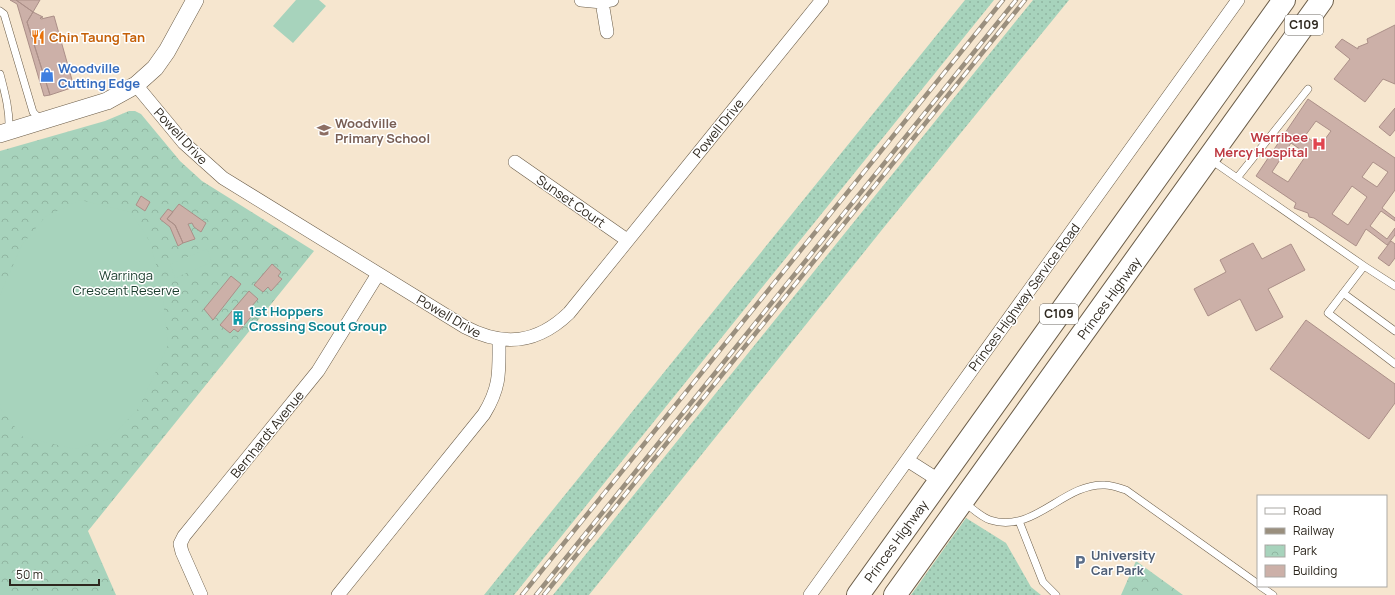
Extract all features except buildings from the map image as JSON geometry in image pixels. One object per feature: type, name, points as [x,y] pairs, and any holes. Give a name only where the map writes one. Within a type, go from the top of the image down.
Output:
[{"type":"highway","name":"Princes Highway","points":[[858,595],[1284,0]]},
{"type":"highway","name":"Princes Highway","points":[[895,595],[964,502],[1322,0]]},
{"type":"highway","points":[[1260,34],[1286,51]]},
{"type":"highway","points":[[940,481],[964,502]]},
{"type":"street","points":[[581,0],[607,1],[607,32]]},
{"type":"street","name":"Powell Drive","points":[[136,85],[184,143],[223,178],[464,327],[481,336],[499,340],[530,337],[545,332],[558,323],[573,308],[822,0]]},
{"type":"street","name":"Princes Highway Service Road","points":[[810,595],[1238,0]]},
{"type":"street","points":[[5,132],[106,101],[136,85],[155,68],[167,50],[189,2]]},
{"type":"street","name":"Sunset Court","points":[[515,162],[628,240]]},
{"type":"street","name":"Bernhardt Avenue","points":[[201,595],[182,552],[180,544],[184,536],[318,371],[378,274]]},
{"type":"street","points":[[338,595],[484,414],[494,397],[498,381],[499,340]]},
{"type":"street","points":[[907,460],[940,481]]},
{"type":"lane","points":[[0,11],[4,14],[33,112],[42,121]]},
{"type":"lane","points":[[0,74],[7,98],[10,119],[5,132]]},
{"type":"lane","points":[[1237,178],[1308,89]]},
{"type":"lane","points":[[1209,158],[1395,286]]},
{"type":"lane","points":[[1364,266],[1328,313],[1395,364]]},
{"type":"lane","points":[[1343,293],[1395,331]]},
{"type":"lane","points":[[964,502],[989,519],[1005,523],[1019,521],[1033,516],[1085,489],[1105,485],[1126,490],[1257,584]]},
{"type":"lane","points":[[1019,521],[1043,582],[1056,595]]},
{"type":"lane","points":[[1262,587],[1273,595]]},
{"type":"green space","points":[[296,0],[319,0],[326,6],[293,43],[273,26]]},
{"type":"green space","points":[[965,0],[994,0],[514,595],[484,595]]},
{"type":"green space","points":[[1033,0],[1069,0],[885,226],[589,595],[553,595]]},
{"type":"green space","name":"Warringa Crescent Reserve","points":[[129,111],[135,111],[141,114],[180,161],[202,181],[314,251],[88,531],[116,595],[0,595],[0,151],[105,121]]},
{"type":"green space","points":[[80,200],[131,212],[150,242],[161,283],[168,345],[139,408],[109,439],[75,449],[23,437],[1,409],[0,295],[22,245],[45,217]]},
{"type":"green space","points":[[207,249],[212,262],[175,278],[170,264]]},
{"type":"green space","points":[[966,518],[1006,543],[1031,587],[1041,595],[911,595]]},
{"type":"green space","points":[[1136,561],[1183,595],[1121,595]]},
{"type":"railway","points":[[522,595],[1003,0]]},
{"type":"railway","points":[[536,595],[1016,0]]},
{"type":"railway","points":[[544,595],[1025,0]]},
{"type":"place","name":"Chin Taung Tan","points":[[38,37]]},
{"type":"place","name":"Woodville Cutting Edge","points":[[47,75]]},
{"type":"place","name":"Woodville Primary School","points":[[324,130]]},
{"type":"place","name":"Werribee Mercy Hospital","points":[[1319,144]]},
{"type":"place","name":"1st Hoppers Crossing Scout Group","points":[[238,318]]},
{"type":"place","name":"University Car Park","points":[[1080,562]]}]
